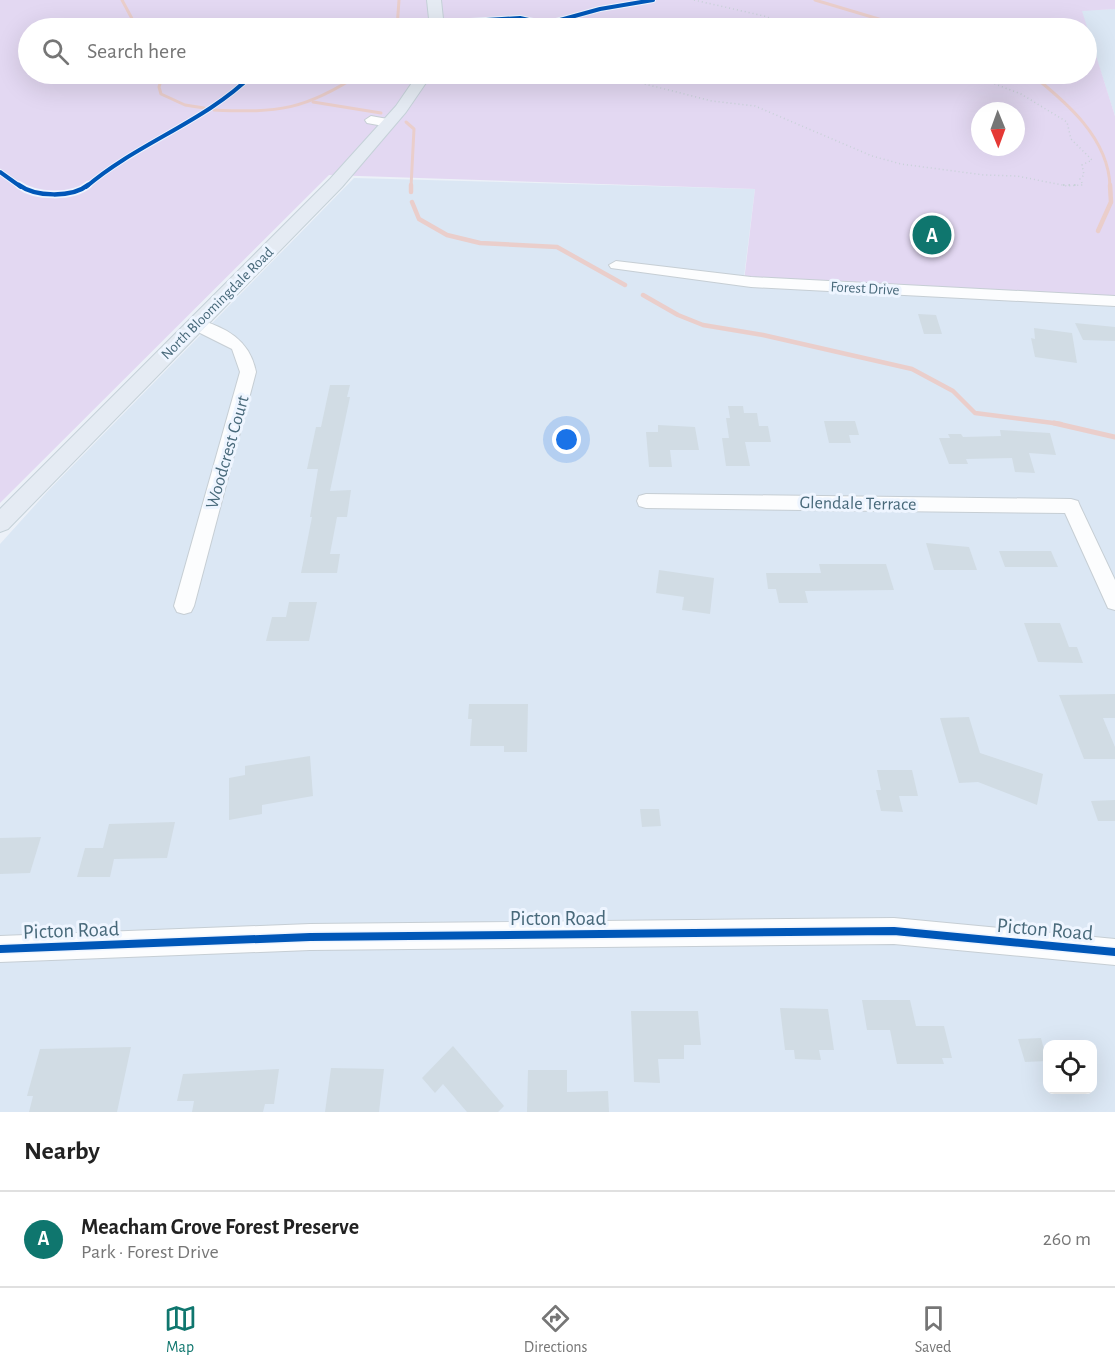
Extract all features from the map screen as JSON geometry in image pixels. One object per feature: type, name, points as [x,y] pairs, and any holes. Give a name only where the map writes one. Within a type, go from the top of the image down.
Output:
[{"type":"main road","points":[[434,0],[436,18]]},
{"type":"main road","name":"North Bloomingdale Road","points":[[0,523],[336,183],[380,122],[415,84]]},
{"type":"street","name":"Forest Drive","points":[[616,266],[751,282],[1115,301]]},
{"type":"street","name":"Woodcrest Court","points":[[184,606],[248,372],[246,357],[233,340],[196,324]]},
{"type":"street","name":"Glendale Terrace","points":[[646,501],[1071,506],[1115,602]]},
{"type":"street","name":"Picton Road","points":[[0,949],[331,937],[894,931],[1115,952]]},
{"type":"path","points":[[694,0],[770,18]]},
{"type":"path","points":[[645,84],[712,101],[755,106],[854,146],[872,156],[902,164],[984,175],[1017,176],[1067,186],[1083,185],[1080,179],[1084,175],[1082,165],[1092,160],[1069,138],[1066,132],[1067,122],[1055,111],[998,84]]},
{"type":"shaded area","points":[[0,0],[1115,0],[1115,9],[1082,11],[1084,18],[18,18],[18,84],[1097,84],[1097,59],[1115,116],[1115,301],[744,281],[755,189],[329,175],[0,503]]},
{"type":"shaded area","points":[[1115,9],[1115,116],[1097,60],[1097,18],[1084,18],[1081,10]]},
{"type":"shaded area","points":[[354,178],[755,189],[743,285],[1115,304],[1115,1112],[0,1112],[0,544],[47,492]]},
{"type":"building","points":[[918,314],[936,315],[942,334],[924,334]]},
{"type":"building","points":[[1075,323],[1115,327],[1115,341],[1083,340]]},
{"type":"building","points":[[1034,328],[1072,333],[1077,363],[1035,357],[1031,338],[1035,339]]},
{"type":"building","points":[[330,385],[350,385],[347,397],[350,397],[330,491],[351,490],[347,517],[337,517],[330,554],[340,554],[337,573],[301,573],[312,517],[310,517],[318,469],[307,469],[316,427],[321,427]]},
{"type":"building","points":[[728,406],[743,406],[744,413],[757,413],[759,426],[768,426],[771,442],[745,442],[750,466],[726,466],[722,438],[729,438],[726,418],[730,418]]},
{"type":"building","points":[[824,421],[855,421],[859,435],[849,435],[851,443],[829,443]]},
{"type":"building","points":[[658,425],[695,427],[699,450],[670,450],[672,467],[649,467],[646,432],[658,432]]},
{"type":"building","points":[[1000,430],[1050,433],[1056,455],[1029,453],[1035,473],[1015,472],[1012,458],[966,459],[968,464],[949,464],[939,438],[950,438],[948,434],[961,434],[963,437],[1001,436]]},
{"type":"building","points":[[926,543],[969,547],[977,570],[934,570]]},
{"type":"building","points":[[999,551],[1051,551],[1058,567],[1005,567]]},
{"type":"building","points":[[819,564],[886,564],[894,590],[805,591],[808,603],[779,603],[776,589],[768,589],[766,573],[821,573]]},
{"type":"building","points":[[659,570],[714,578],[710,614],[682,610],[684,597],[656,593]]},
{"type":"building","points":[[289,602],[317,602],[309,641],[266,641],[272,617],[286,617]]},
{"type":"building","points":[[1024,623],[1060,623],[1069,647],[1077,647],[1083,663],[1038,662]]},
{"type":"building","points":[[1115,694],[1115,718],[1103,718],[1115,747],[1115,759],[1084,759],[1059,695]]},
{"type":"building","points":[[469,704],[528,704],[527,752],[504,752],[504,746],[470,746],[472,719],[468,719]]},
{"type":"building","points":[[969,717],[980,753],[1043,774],[1037,805],[978,782],[959,783],[940,718]]},
{"type":"building","points":[[310,756],[313,796],[262,805],[262,814],[229,820],[229,778],[245,775],[245,766]]},
{"type":"building","points":[[877,770],[912,770],[918,796],[899,796],[903,812],[881,811],[876,790],[881,790]]},
{"type":"building","points":[[1115,800],[1115,821],[1098,821],[1091,801]]},
{"type":"building","points":[[640,809],[659,809],[661,826],[642,827]]},
{"type":"building","points":[[175,822],[167,858],[114,859],[110,877],[77,877],[85,848],[103,848],[109,824]]},
{"type":"building","points":[[41,837],[30,873],[0,874],[0,838]]},
{"type":"building","points":[[862,1000],[910,1000],[916,1026],[944,1026],[952,1058],[942,1058],[944,1064],[897,1064],[890,1030],[867,1030]]},
{"type":"building","points":[[780,1008],[828,1009],[834,1050],[819,1050],[821,1060],[795,1059],[794,1050],[785,1050]]},
{"type":"building","points":[[631,1011],[698,1011],[701,1045],[684,1045],[684,1059],[658,1059],[660,1083],[634,1082]]},
{"type":"building","points":[[1041,1038],[1043,1061],[1025,1062],[1018,1039]]},
{"type":"building","points":[[453,1046],[504,1106],[498,1112],[467,1112],[443,1084],[435,1093],[422,1078]]},
{"type":"building","points":[[131,1047],[117,1112],[29,1112],[33,1096],[27,1096],[40,1049]]},
{"type":"building","points":[[331,1068],[384,1069],[379,1112],[325,1112]]},
{"type":"building","points":[[279,1069],[274,1104],[265,1104],[263,1112],[192,1112],[194,1101],[177,1101],[183,1074]]},
{"type":"building","points":[[528,1070],[567,1070],[567,1092],[608,1091],[609,1112],[527,1112]]},
{"type":"waterway","points":[[122,0],[132,18]]},
{"type":"waterway","points":[[398,18],[399,0]]},
{"type":"waterway","points":[[815,0],[875,18]]},
{"type":"waterway","points":[[160,84],[161,94],[185,105],[204,108]]},
{"type":"waterway","points":[[214,110],[256,111],[290,107],[307,102],[344,84]]},
{"type":"waterway","points":[[1043,84],[1071,109],[1094,137],[1108,169],[1110,187]]},
{"type":"waterway","points":[[313,102],[381,113]]},
{"type":"waterway","points":[[406,122],[414,129],[411,187]]},
{"type":"waterway","points":[[1098,231],[1111,202],[1110,185]]},
{"type":"waterway","points":[[411,187],[411,192]]},
{"type":"waterway","points":[[412,202],[419,219],[447,235],[480,243],[557,247],[625,285]]},
{"type":"waterway","points":[[643,295],[678,315],[703,325],[763,335],[912,369],[953,391],[975,413],[1055,423]]},
{"type":"waterway","points":[[1055,423],[1061,424]]},
{"type":"waterway","points":[[1055,423],[1115,437]]},
{"type":"cycle path","points":[[567,18],[600,9],[653,0]]},
{"type":"cycle path","points":[[0,172],[23,188],[37,192],[64,194],[82,190],[110,166],[231,96],[243,84]]},
{"type":"cycle path","points":[[0,949],[310,937],[894,931],[1115,952]]},
{"type":"place","name":"Meacham Grove Forest Preserve","points":[[932,235]]}]
